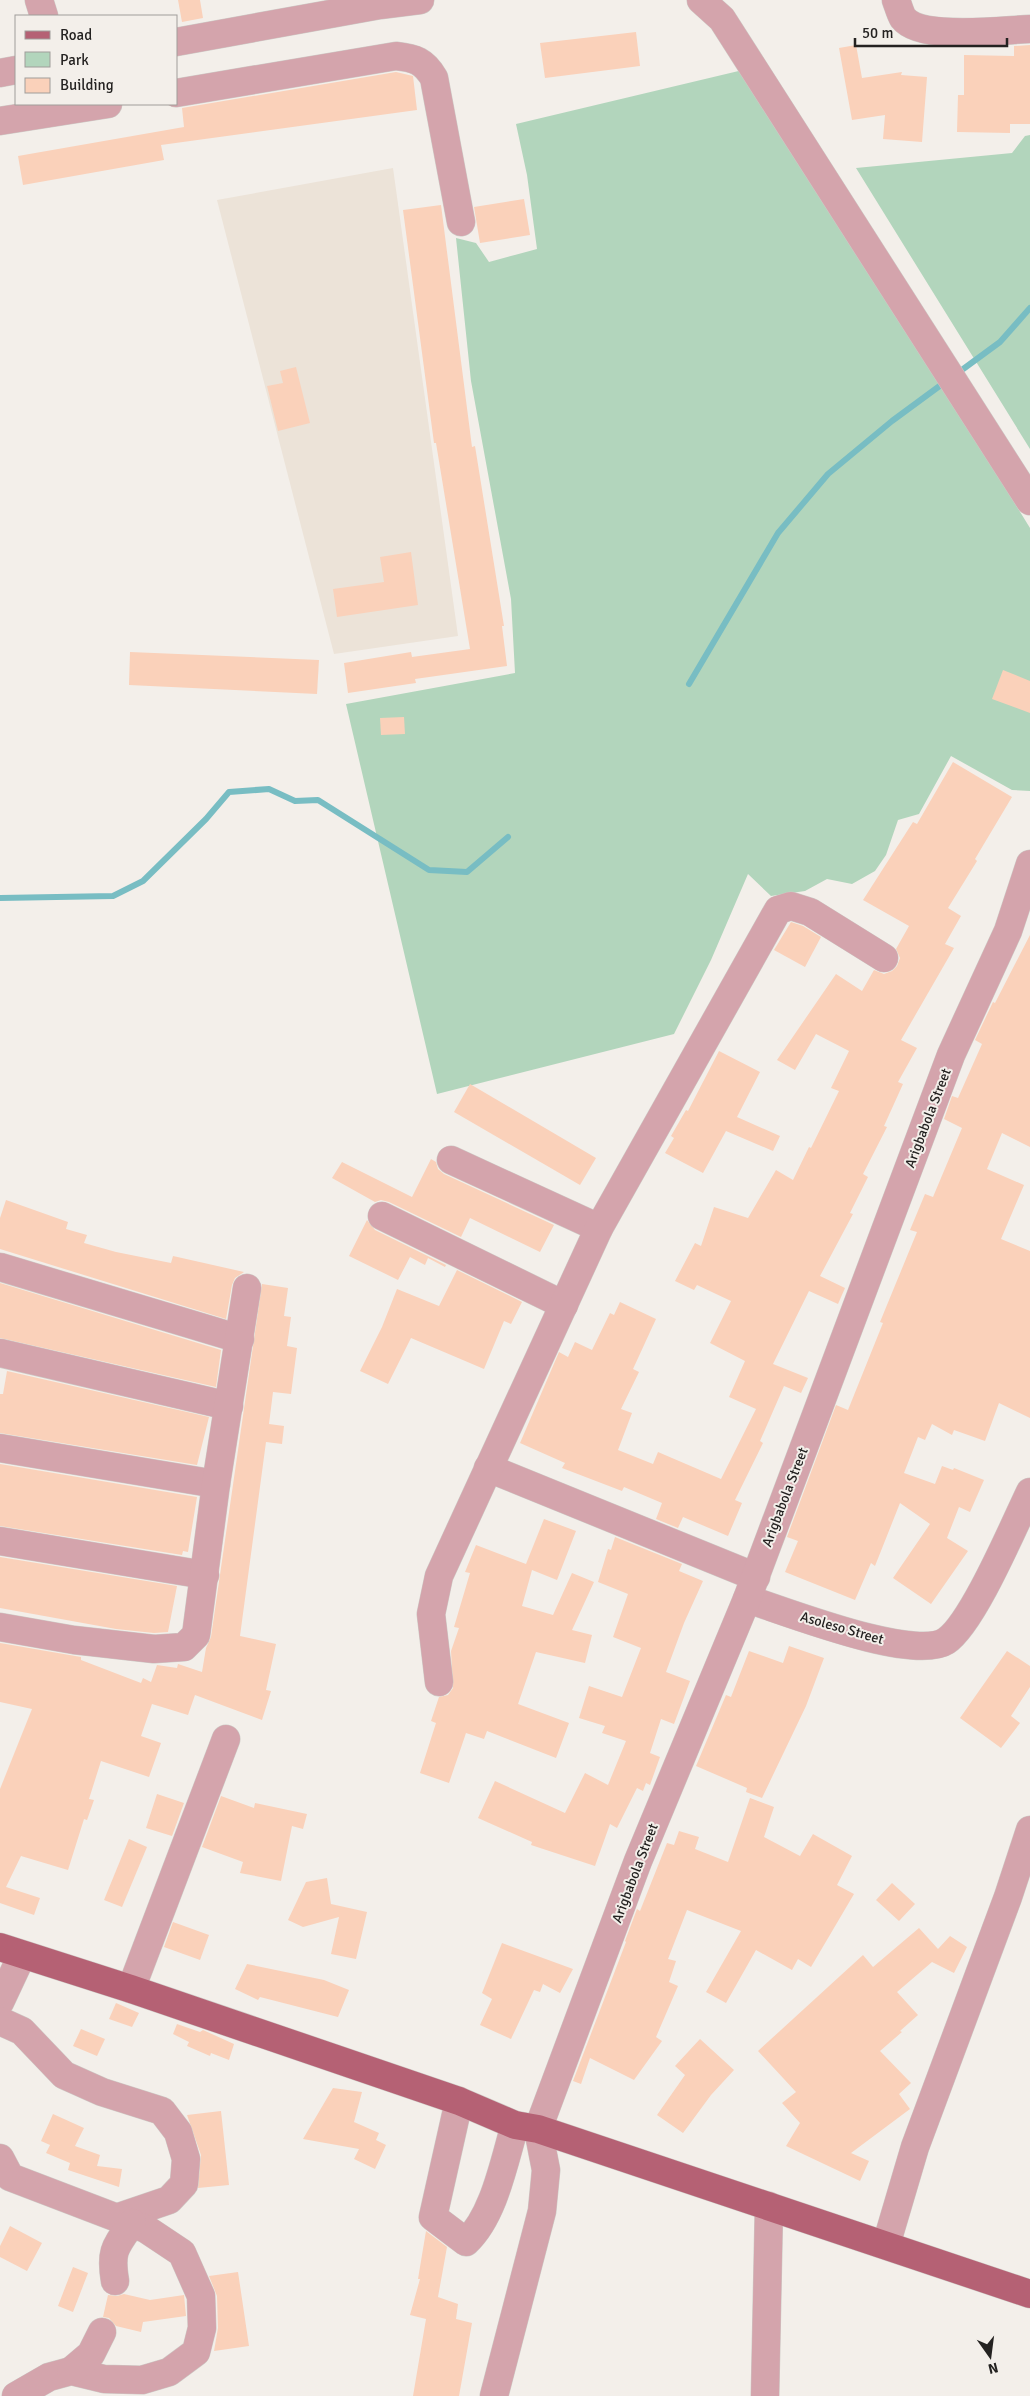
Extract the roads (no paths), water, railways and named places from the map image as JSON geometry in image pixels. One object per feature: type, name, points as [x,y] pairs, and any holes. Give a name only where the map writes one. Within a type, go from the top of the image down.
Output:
[{"type":"main road","points":[[11,1951],[131,1989],[459,2101],[526,2127],[1030,2294]]},
{"type":"street","points":[[39,0],[44,15]]},
{"type":"street","points":[[178,42],[380,2],[420,0]]},
{"type":"street","points":[[701,0],[722,19],[1030,501]]},
{"type":"street","points":[[896,0],[903,18],[921,30],[947,32],[1030,29]]},
{"type":"street","points":[[178,93],[396,56],[415,58],[427,67],[434,78],[461,222]]},
{"type":"street","points":[[0,73],[15,70]]},
{"type":"street","points":[[0,121],[102,105]]},
{"type":"street","name":"Arigbabola Street","points":[[459,2101],[433,2217],[466,2242],[478,2231],[499,2180],[526,2127],[751,1588],[951,1055],[1008,931],[1030,864]]},
{"type":"street","points":[[439,1682],[431,1614],[439,1576],[599,1228],[778,910],[791,906],[810,912],[884,958]]},
{"type":"street","points":[[452,1160],[599,1228]]},
{"type":"street","points":[[382,1216],[564,1305]]},
{"type":"street","points":[[0,1267],[240,1338]]},
{"type":"street","points":[[0,1627],[74,1640],[145,1648],[184,1647],[196,1635],[216,1484],[247,1288]]},
{"type":"street","points":[[0,1353],[229,1406]]},
{"type":"street","points":[[0,1448],[216,1484]]},
{"type":"street","name":"Asoleso Street","points":[[488,1468],[751,1588],[877,1640],[920,1647],[945,1642],[966,1620],[1030,1492]]},
{"type":"street","points":[[0,1541],[205,1575]]},
{"type":"street","points":[[131,1989],[226,1739]]},
{"type":"street","points":[[886,2245],[915,2147],[1008,1897],[1030,1830]]},
{"type":"street","points":[[0,2002],[11,1951]]},
{"type":"street","points":[[0,2021],[22,2031],[64,2075],[102,2092],[162,2111],[178,2132],[186,2160],[184,2184],[169,2200],[125,2220],[112,2260],[115,2281]]},
{"type":"street","points":[[494,2396],[542,2211],[546,2170],[526,2127]]},
{"type":"street","points":[[0,2158],[10,2177],[76,2204],[146,2229],[182,2253],[201,2296],[202,2328],[196,2352],[169,2372],[142,2380],[104,2379],[70,2371]]},
{"type":"street","points":[[765,2396],[769,2206]]},
{"type":"street","points":[[16,2396],[49,2377],[70,2371],[91,2354],[102,2332]]},
{"type":"waterway","points":[[955,375],[1000,342],[1030,308]]},
{"type":"waterway","points":[[689,684],[778,533],[828,474],[892,421],[945,382]]},
{"type":"waterway","points":[[0,898],[113,896],[143,881],[206,819],[229,792],[269,789],[295,801],[318,800],[429,870],[467,872],[508,837]]}]
